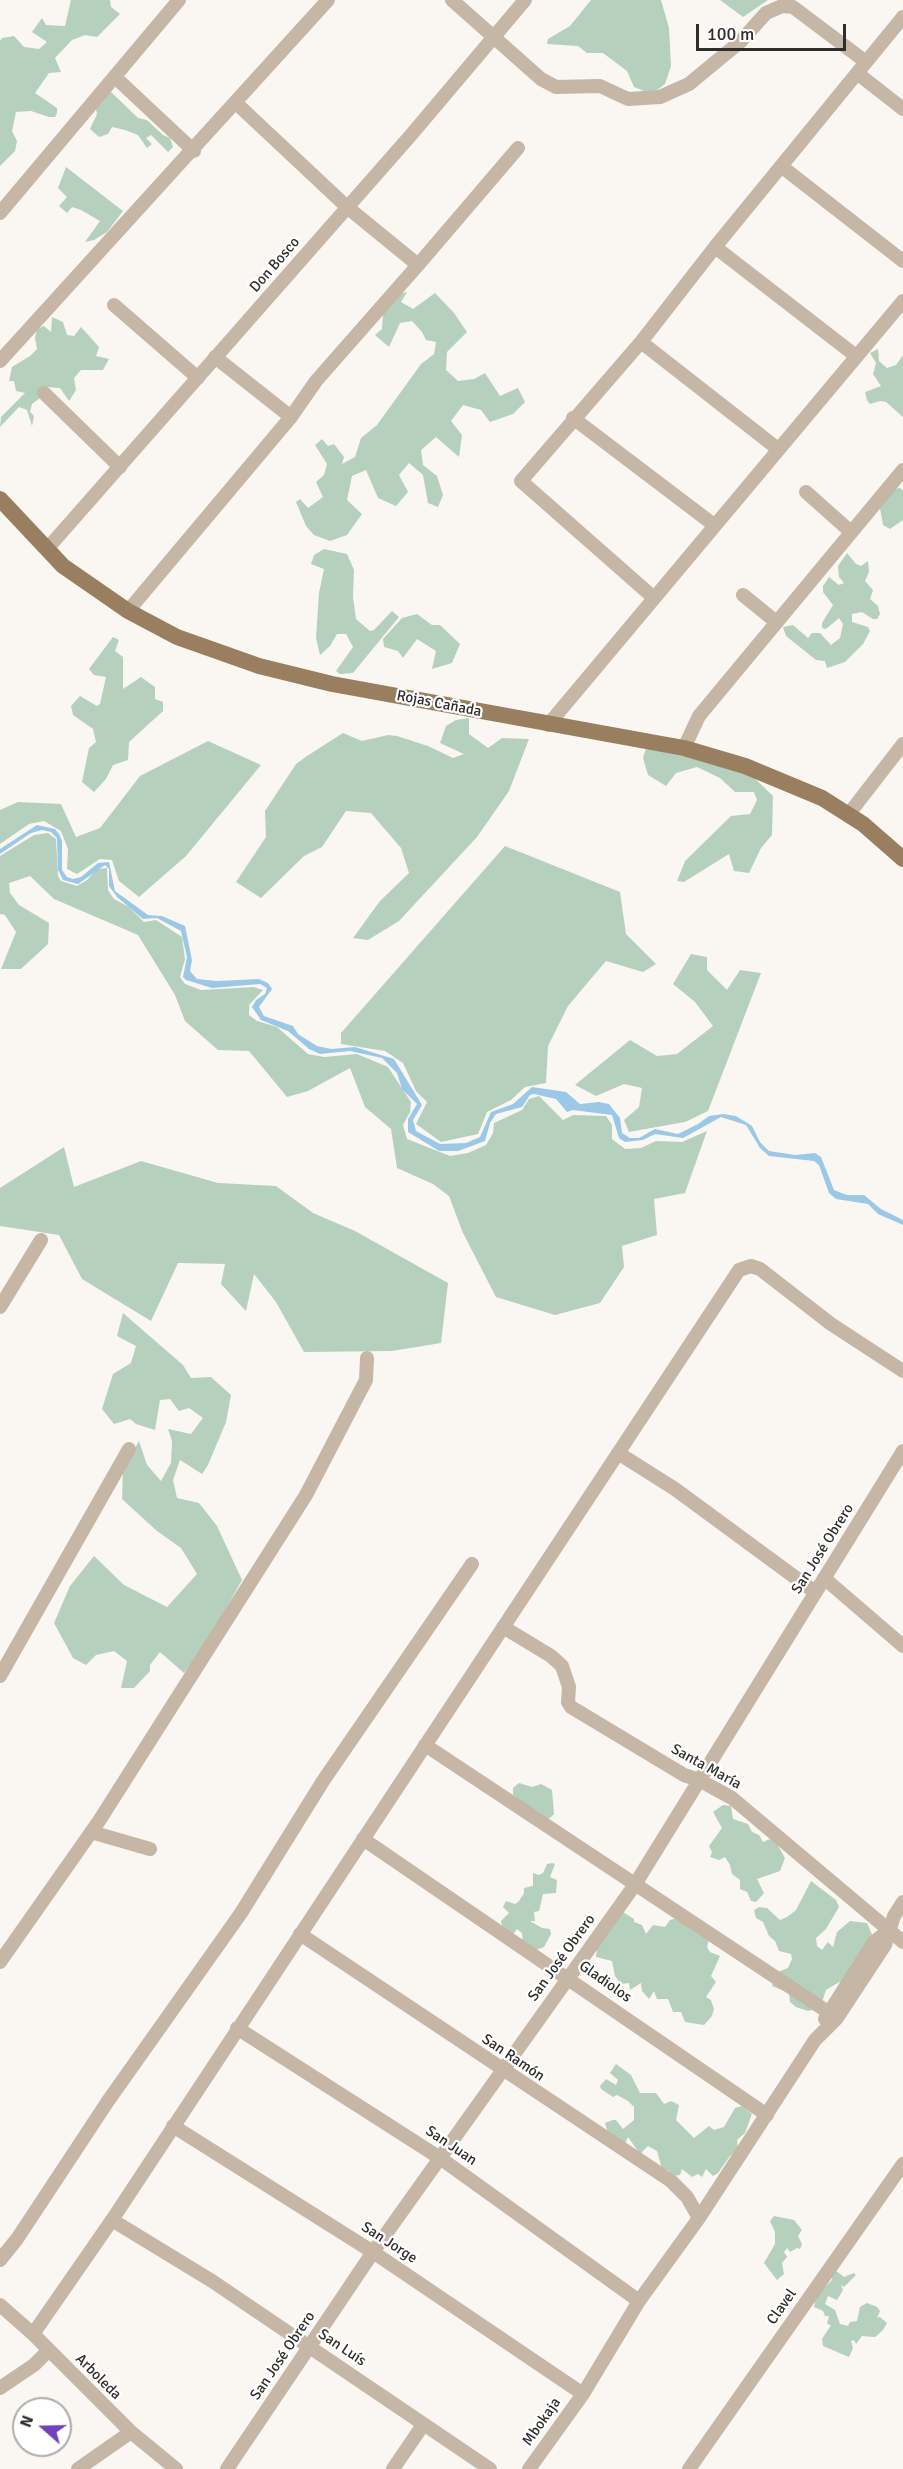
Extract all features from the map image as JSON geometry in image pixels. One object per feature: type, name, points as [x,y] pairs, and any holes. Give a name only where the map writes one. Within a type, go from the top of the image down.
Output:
[{"type":"main road","name":"Rojas Cañada","points":[[0,499],[70,572],[128,611],[177,638],[259,666],[332,684],[684,748],[745,766],[822,798],[863,824],[901,854]]},
{"type":"street","points":[[0,213],[179,0]]},
{"type":"street","points":[[0,361],[194,151],[328,0]]},
{"type":"street","points":[[452,0],[541,79],[556,87],[600,86],[628,99],[660,97],[689,84],[741,40],[765,13],[782,6],[793,7],[903,109]]},
{"type":"street","name":"Don Bosco","points":[[47,549],[120,468],[525,0]]},
{"type":"street","points":[[654,598],[521,481],[573,418],[641,342],[715,246],[903,17]]},
{"type":"street","points":[[115,76],[194,151]]},
{"type":"street","points":[[236,103],[347,207],[418,265]]},
{"type":"street","points":[[128,611],[291,417],[316,381],[518,148]]},
{"type":"street","points":[[781,166],[903,261]]},
{"type":"street","points":[[715,246],[856,356]]},
{"type":"street","points":[[548,725],[903,301]]},
{"type":"street","points":[[114,305],[198,378]]},
{"type":"street","points":[[641,342],[778,449]]},
{"type":"street","points":[[215,357],[291,417]]},
{"type":"street","points":[[44,393],[120,468]]},
{"type":"street","points":[[573,418],[714,525]]},
{"type":"street","points":[[684,748],[699,716],[775,621],[903,470]]},
{"type":"street","points":[[806,492],[851,532]]},
{"type":"street","points":[[743,595],[775,621]]},
{"type":"street","points":[[848,815],[903,744]]},
{"type":"street","points":[[0,1307],[41,1240]]},
{"type":"street","points":[[33,2334],[112,2220],[739,1270],[751,1266],[760,1269],[831,1324],[903,1371]]},
{"type":"street","points":[[0,1962],[91,1832],[306,1495],[366,1380],[366,1358]]},
{"type":"street","points":[[0,1676],[129,1449]]},
{"type":"street","name":"San José Obrero","points":[[226,2469],[373,2252],[634,1886],[903,1451]]},
{"type":"street","points":[[618,1453],[675,1489],[815,1592]]},
{"type":"street","points":[[0,2260],[17,2239],[108,2101],[241,1912],[323,1781],[472,1564]]},
{"type":"street","points":[[824,1578],[903,1646]]},
{"type":"street","name":"Santa María","points":[[503,1627],[551,1656],[562,1666],[569,1687],[568,1702],[571,1707],[684,1775],[699,1780],[732,1798],[903,1942]]},
{"type":"street","points":[[425,1745],[634,1886],[833,2015]]},
{"type":"street","points":[[91,1832],[150,1849]]},
{"type":"street","name":"Gladiolos","points":[[363,1839],[767,2115]]},
{"type":"street","name":"Mbokaja","points":[[530,2469],[583,2394],[639,2301],[699,2218],[815,2040],[885,1945],[888,1931],[903,1902]]},
{"type":"street","name":"San Ramón","points":[[300,1934],[502,2071],[671,2181],[687,2196],[699,2218]]},
{"type":"street","name":"San Juan","points":[[237,2028],[440,2158],[639,2301]]},
{"type":"street","name":"San Jorge","points":[[173,2126],[373,2252],[583,2394]]},
{"type":"street","name":"Clavel","points":[[690,2469],[903,2164]]},
{"type":"street","name":"San Luís","points":[[112,2220],[212,2281],[490,2469]]},
{"type":"street","name":"Arboleda","points":[[0,2305],[33,2334],[131,2432],[176,2469]]},
{"type":"street","points":[[0,2388],[34,2365],[48,2351]]},
{"type":"street","points":[[393,2469],[423,2425]]},
{"type":"street","points":[[78,2469],[131,2432]]},
{"type":"green space","points":[[71,0],[110,0],[111,7],[120,14],[97,37],[85,35],[72,40],[55,58],[61,72],[49,73],[35,93],[57,108],[55,117],[31,111],[16,112],[12,131],[17,141],[15,151],[0,166],[0,41],[2,38],[14,36],[24,47],[39,49],[47,42],[32,32],[42,18],[46,25],[65,26]]},
{"type":"green space","points":[[591,0],[661,0],[669,28],[671,66],[665,84],[656,91],[644,91],[634,87],[627,71],[603,53],[587,53],[578,46],[547,44],[548,39],[570,26]]},
{"type":"green space","points":[[720,0],[768,0],[743,17]]},
{"type":"green space","points":[[110,91],[138,118],[147,120],[163,135],[170,138],[173,147],[168,152],[151,135],[146,138],[152,144],[147,148],[138,135],[125,130],[112,127],[108,134],[99,137],[90,129],[97,114],[95,103]]},
{"type":"green space","points":[[66,167],[123,211],[107,232],[94,240],[85,242],[100,221],[72,207],[67,213],[59,206],[67,197],[58,188]]},
{"type":"green space","points":[[407,292],[401,302],[413,309],[435,293],[454,313],[467,332],[447,352],[446,370],[458,381],[474,379],[485,373],[500,396],[518,388],[525,402],[513,414],[490,422],[481,410],[463,405],[451,421],[462,435],[459,457],[436,437],[421,450],[423,465],[437,476],[443,495],[438,507],[428,503],[423,475],[409,463],[399,475],[408,492],[396,506],[378,498],[366,470],[352,476],[347,500],[362,514],[347,535],[330,541],[314,535],[306,526],[296,502],[300,499],[308,508],[323,497],[316,482],[324,475],[327,464],[315,445],[322,439],[328,446],[334,444],[344,457],[342,464],[355,457],[361,438],[377,425],[421,364],[434,354],[436,342],[426,340],[412,321],[400,323],[389,347],[375,335],[382,329],[383,313],[397,294]]},
{"type":"green space","points":[[52,317],[63,322],[67,335],[74,336],[81,327],[99,347],[96,356],[109,359],[103,370],[81,370],[74,378],[76,390],[69,401],[60,388],[44,387],[44,395],[32,404],[30,412],[34,416],[32,426],[27,410],[19,407],[0,427],[1,417],[25,393],[16,391],[14,381],[9,381],[12,367],[37,349],[35,338],[37,329],[44,326],[51,332]]},
{"type":"green space","points":[[878,349],[879,361],[887,368],[896,365],[903,355],[903,417],[886,402],[870,404],[867,400],[865,392],[881,386],[873,374],[876,363],[870,353]]},
{"type":"green space","points":[[894,489],[903,490],[903,520],[890,529],[883,525],[880,508]]},
{"type":"green space","points":[[324,549],[347,554],[354,570],[353,597],[356,619],[370,631],[374,630],[392,611],[399,617],[353,673],[340,674],[336,671],[353,647],[346,634],[337,634],[330,646],[320,655],[316,638],[319,593],[324,569],[311,564],[314,555]]},
{"type":"green space","points":[[847,553],[856,564],[861,566],[868,561],[869,572],[865,581],[873,590],[870,599],[878,606],[880,614],[877,619],[873,619],[862,612],[852,614],[852,622],[868,627],[870,631],[863,644],[845,662],[827,668],[825,661],[816,660],[786,636],[783,627],[793,625],[808,638],[812,633],[820,633],[831,645],[840,638],[843,624],[839,618],[826,629],[822,628],[822,623],[833,605],[823,592],[823,586],[829,577],[839,585],[844,583],[839,577],[838,566]]},
{"type":"green space","points":[[417,614],[432,625],[440,625],[460,644],[452,663],[432,669],[436,651],[417,639],[403,658],[398,651],[384,647],[383,639],[402,618]]},
{"type":"green space","points":[[113,637],[119,640],[115,651],[123,657],[123,689],[141,677],[155,687],[155,699],[163,702],[163,711],[129,742],[128,760],[113,765],[106,779],[94,792],[82,782],[89,748],[96,742],[93,729],[73,715],[71,706],[80,696],[97,706],[100,704],[106,677],[94,675],[89,669]]},
{"type":"green space","points":[[469,718],[469,734],[488,748],[502,738],[529,739],[509,791],[477,837],[399,921],[368,940],[353,938],[380,901],[409,873],[401,848],[371,813],[346,811],[322,847],[304,856],[261,898],[236,882],[266,837],[265,811],[296,764],[307,756],[343,733],[362,741],[388,735],[397,736],[428,746],[453,758],[464,754],[440,743],[446,726],[456,720]]},
{"type":"green space","points":[[208,741],[261,765],[186,856],[139,897],[119,881],[112,860],[100,859],[77,874],[67,869],[68,849],[61,831],[44,821],[29,824],[0,844],[0,810],[18,802],[61,804],[76,837],[100,828],[140,776]]},
{"type":"green space","points":[[646,748],[689,753],[746,770],[773,796],[772,835],[761,848],[749,873],[734,871],[729,854],[684,882],[677,881],[685,861],[731,816],[750,814],[757,800],[754,792],[735,792],[720,778],[697,767],[676,773],[666,786],[648,775],[643,758]]},
{"type":"green space","points":[[48,833],[56,839],[58,876],[61,881],[77,886],[87,880],[97,869],[107,868],[108,890],[114,899],[129,907],[144,922],[156,920],[182,937],[185,959],[180,977],[185,984],[201,990],[254,987],[263,990],[249,1005],[249,1015],[257,1021],[277,1027],[308,1054],[324,1057],[357,1054],[388,1067],[411,1102],[410,1112],[403,1125],[407,1139],[450,1156],[468,1153],[486,1145],[493,1133],[494,1123],[522,1110],[529,1099],[539,1096],[563,1120],[573,1115],[606,1116],[612,1125],[612,1139],[625,1149],[641,1148],[656,1141],[682,1142],[707,1131],[685,1193],[654,1199],[657,1235],[622,1246],[624,1267],[600,1303],[555,1315],[496,1297],[463,1233],[449,1196],[433,1184],[397,1168],[391,1129],[365,1107],[350,1068],[308,1091],[287,1097],[249,1051],[218,1050],[185,1021],[175,995],[138,935],[54,899],[30,876],[9,883],[10,893],[19,905],[49,923],[48,944],[21,969],[1,969],[16,932],[5,915],[0,914],[0,856],[34,835]]},
{"type":"green space","points":[[505,846],[620,892],[626,934],[656,964],[643,972],[606,961],[568,1006],[548,1046],[546,1083],[525,1087],[511,1100],[487,1112],[478,1134],[441,1142],[416,1124],[427,1102],[416,1091],[403,1063],[385,1051],[341,1044],[341,1033]]},
{"type":"green space","points":[[691,954],[707,957],[707,970],[727,990],[740,970],[761,973],[708,1111],[685,1122],[629,1132],[624,1120],[639,1107],[642,1088],[624,1084],[596,1096],[575,1085],[630,1040],[657,1056],[677,1054],[713,1026],[695,1002],[673,984]]},
{"type":"green space","points":[[64,1147],[74,1187],[141,1161],[218,1183],[276,1186],[313,1213],[355,1231],[448,1283],[441,1343],[392,1351],[304,1352],[276,1302],[254,1274],[246,1311],[221,1284],[225,1264],[178,1263],[151,1321],[82,1279],[59,1235],[0,1226],[0,1188]]},
{"type":"green space","points":[[123,1313],[183,1365],[191,1378],[211,1377],[231,1395],[226,1422],[202,1474],[180,1460],[173,1480],[177,1498],[199,1503],[217,1526],[242,1580],[204,1648],[184,1673],[160,1652],[150,1665],[150,1671],[134,1688],[121,1688],[127,1661],[114,1651],[96,1655],[86,1665],[73,1658],[54,1623],[70,1586],[94,1556],[124,1585],[167,1607],[197,1574],[181,1548],[157,1531],[122,1499],[123,1469],[139,1441],[147,1465],[161,1481],[171,1463],[172,1441],[168,1429],[191,1434],[203,1418],[189,1408],[179,1411],[170,1399],[160,1400],[155,1430],[136,1424],[130,1419],[114,1424],[102,1409],[113,1374],[131,1363],[136,1346],[117,1336]]},
{"type":"green space","points":[[519,1783],[532,1787],[541,1784],[552,1790],[554,1814],[550,1818],[546,1819],[513,1795],[513,1788]]},
{"type":"green space","points":[[723,1805],[731,1806],[733,1819],[748,1824],[752,1832],[759,1835],[763,1842],[770,1839],[776,1842],[785,1858],[780,1871],[757,1879],[764,1893],[756,1902],[751,1901],[747,1892],[740,1889],[740,1880],[732,1874],[725,1857],[719,1860],[710,1857],[712,1852],[709,1846],[722,1828],[713,1812]]},
{"type":"green space","points":[[547,1864],[555,1864],[550,1877],[557,1880],[556,1893],[543,1894],[539,1911],[534,1912],[535,1921],[530,1921],[542,1928],[550,1929],[551,1934],[544,1947],[534,1951],[523,1943],[522,1933],[517,1929],[509,1940],[501,1921],[509,1913],[503,1907],[506,1901],[515,1904],[519,1901],[524,1888],[533,1886],[533,1873],[539,1875],[543,1873]]},
{"type":"green space","points":[[811,1881],[836,1900],[839,1907],[826,1929],[816,1938],[817,1946],[822,1950],[828,1942],[833,1947],[837,1932],[850,1921],[867,1923],[873,1937],[846,1978],[826,1990],[820,2008],[808,2011],[790,2002],[789,1993],[772,1986],[775,1973],[788,1968],[792,1959],[791,1954],[779,1951],[763,1922],[756,1918],[754,1910],[759,1907],[767,1908],[780,1920],[787,1917],[796,1910]]},
{"type":"green space","points":[[623,1912],[634,1919],[634,1922],[642,1925],[646,1934],[653,1925],[665,1927],[670,1920],[680,1917],[709,1940],[707,1947],[710,1952],[720,1956],[711,1976],[716,1982],[706,1997],[711,2000],[714,2009],[712,2016],[704,2025],[685,2022],[681,2012],[673,2012],[668,1999],[657,1999],[654,1991],[649,1999],[642,1991],[641,1983],[630,1990],[629,1983],[621,1984],[615,1976],[612,1961],[596,1957],[597,1948]]},
{"type":"green space","points":[[616,2064],[631,2075],[640,2093],[656,2093],[664,2104],[671,2101],[679,2105],[676,2120],[694,2138],[709,2126],[714,2130],[724,2127],[735,2108],[742,2106],[752,2114],[745,2133],[737,2140],[738,2150],[730,2156],[718,2173],[713,2176],[706,2169],[702,2177],[698,2174],[692,2177],[682,2169],[680,2175],[673,2176],[668,2170],[662,2169],[657,2151],[648,2146],[640,2154],[628,2137],[625,2144],[607,2130],[605,2123],[613,2120],[616,2120],[623,2129],[634,2120],[634,2107],[628,2101],[617,2095],[613,2097],[600,2086],[606,2079],[616,2085],[618,2080],[610,2073]]},
{"type":"green space","points":[[774,2216],[794,2220],[802,2230],[798,2236],[802,2244],[800,2249],[797,2248],[790,2252],[787,2248],[784,2252],[787,2257],[782,2263],[784,2274],[777,2280],[764,2263],[775,2244],[775,2232],[770,2221]]},
{"type":"green space","points":[[835,2270],[844,2277],[854,2273],[856,2275],[844,2287],[841,2285],[843,2290],[837,2300],[828,2296],[825,2304],[835,2310],[840,2324],[848,2326],[850,2322],[857,2321],[860,2307],[867,2303],[877,2307],[880,2311],[877,2318],[880,2317],[887,2323],[875,2337],[862,2336],[856,2344],[854,2340],[851,2341],[853,2348],[849,2357],[823,2346],[822,2339],[831,2325],[827,2324],[829,2316],[825,2316],[823,2311],[814,2307],[816,2296],[832,2280],[831,2274]]},
{"type":"water","points":[[37,825],[55,829],[59,834],[62,841],[62,870],[67,877],[73,879],[81,877],[98,863],[109,862],[115,891],[148,915],[162,916],[185,926],[192,960],[190,971],[197,979],[217,981],[259,979],[268,983],[272,989],[259,1007],[264,1016],[293,1026],[298,1034],[317,1046],[331,1049],[355,1047],[394,1059],[422,1105],[413,1120],[416,1131],[440,1144],[466,1143],[480,1137],[491,1112],[513,1104],[532,1087],[566,1092],[580,1104],[599,1102],[609,1104],[620,1118],[622,1133],[630,1138],[639,1138],[655,1129],[678,1134],[709,1116],[723,1114],[736,1116],[752,1126],[760,1142],[769,1151],[795,1155],[815,1153],[821,1157],[834,1190],[847,1195],[864,1195],[881,1209],[903,1220],[903,1225],[878,1214],[868,1204],[836,1199],[829,1193],[819,1165],[814,1161],[769,1156],[760,1148],[746,1125],[721,1117],[683,1138],[655,1134],[643,1140],[625,1142],[619,1138],[612,1115],[573,1110],[567,1112],[556,1099],[534,1094],[530,1095],[522,1107],[496,1114],[490,1123],[485,1141],[458,1151],[439,1151],[408,1132],[408,1119],[417,1104],[402,1089],[397,1073],[382,1058],[350,1051],[320,1054],[309,1049],[288,1031],[261,1020],[252,1007],[256,1000],[265,994],[267,988],[260,984],[212,988],[186,980],[183,977],[187,957],[181,931],[157,918],[143,919],[117,897],[109,886],[109,869],[105,865],[78,884],[63,880],[58,870],[57,838],[51,832],[42,830],[31,833],[0,854],[0,849]]}]
